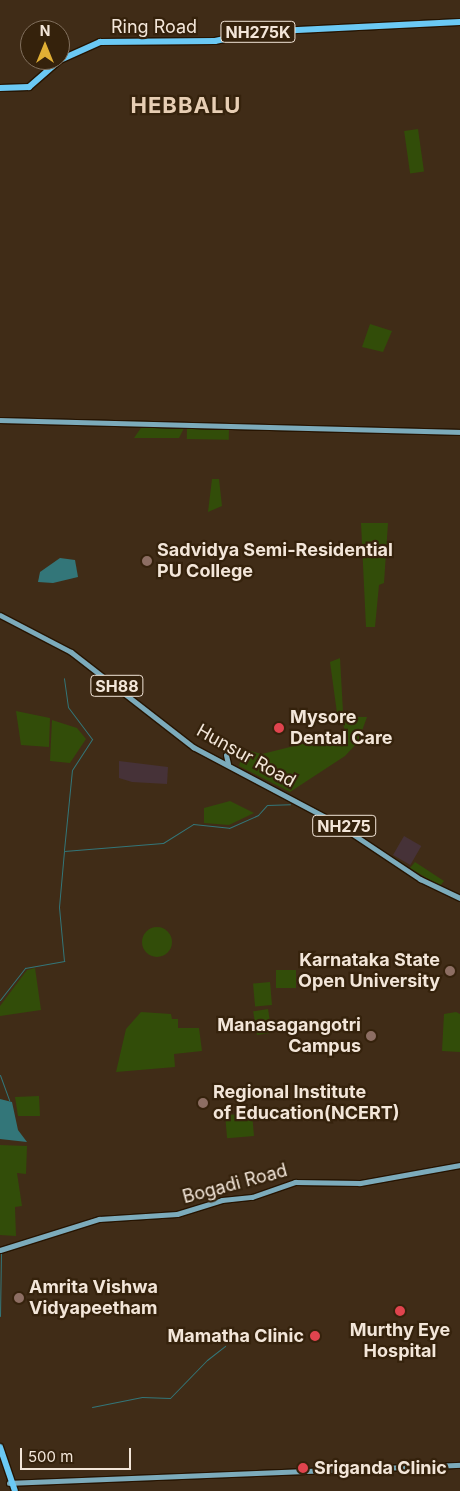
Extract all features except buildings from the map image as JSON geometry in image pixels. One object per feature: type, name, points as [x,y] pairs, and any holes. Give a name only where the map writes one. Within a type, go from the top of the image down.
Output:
[{"type":"highway","name":"Ring Road","points":[[70,54],[100,39],[213,38],[275,27],[460,20]]},
{"type":"highway","name":"Ring Road","points":[[0,86],[28,84],[43,70]]},
{"type":"highway","name":"Ring Road","points":[[0,86],[29,87],[48,70]]},
{"type":"highway","points":[[0,1447],[14,1491]]},
{"type":"highway","points":[[0,1456],[12,1482]]},
{"type":"main road","points":[[0,419],[460,431]]},
{"type":"main road","points":[[269,426],[460,431]]},
{"type":"main road","name":"Hunsur Road","points":[[0,615],[73,651],[195,746],[354,830],[419,878],[460,897]]},
{"type":"main road","points":[[439,1170],[460,1166]]},
{"type":"main road","name":"Bogadi Road","points":[[285,1186],[297,1183],[354,1184],[439,1170]]},
{"type":"main road","name":"Bogadi Road","points":[[0,1249],[99,1219],[166,1215],[222,1200],[252,1197],[298,1181],[360,1183],[439,1170]]},
{"type":"main road","points":[[12,1482],[424,1468],[460,1464]]},
{"type":"shaded area","points":[[119,761],[168,767],[167,784],[132,782],[119,778]]},
{"type":"shaded area","points":[[404,836],[421,846],[410,865],[393,855]]},
{"type":"green space","points":[[418,129],[424,172],[410,174],[404,131]]},
{"type":"green space","points":[[370,324],[392,331],[383,352],[362,347]]},
{"type":"green space","points":[[143,425],[185,426],[179,438],[134,438]]},
{"type":"green space","points":[[187,426],[229,427],[229,440],[187,439]]},
{"type":"green space","points":[[212,479],[219,479],[222,506],[208,512]]},
{"type":"green space","points":[[361,523],[388,523],[384,583],[379,585],[375,627],[366,627]]},
{"type":"green space","points":[[340,658],[343,712],[337,713],[330,662]]},
{"type":"green space","points":[[16,711],[50,718],[49,747],[21,745]]},
{"type":"green space","points":[[340,717],[367,717],[358,742],[345,756],[290,792],[239,766],[243,749],[262,754],[346,733]]},
{"type":"green space","points":[[52,720],[77,728],[86,739],[70,763],[50,761]]},
{"type":"green space","points":[[230,801],[254,813],[229,825],[204,823],[204,808]]},
{"type":"green space","points":[[415,862],[444,881],[440,886],[410,868]]},
{"type":"green space","points":[[157,927],[168,931],[172,942],[168,953],[157,957],[146,953],[142,942],[146,931]]},
{"type":"green space","points":[[35,968],[41,1010],[0,1016],[0,1006],[27,970]]},
{"type":"green space","points":[[276,970],[296,970],[296,988],[276,988]]},
{"type":"green space","points":[[270,982],[272,1005],[255,1006],[253,983]]},
{"type":"green space","points":[[268,1009],[272,1033],[257,1035],[253,1011]]},
{"type":"green space","points":[[141,1012],[171,1014],[172,1019],[178,1019],[178,1028],[199,1028],[202,1051],[174,1054],[175,1067],[116,1072],[126,1029]]},
{"type":"green space","points":[[456,1012],[460,1014],[460,1052],[442,1051],[444,1014]]},
{"type":"green space","points":[[39,1096],[40,1116],[18,1116],[15,1097]]},
{"type":"green space","points":[[252,1113],[254,1136],[227,1138],[225,1115]]},
{"type":"green space","points":[[0,1145],[27,1146],[26,1174],[17,1173],[22,1206],[15,1207],[16,1236],[0,1235]]},
{"type":"water","points":[[60,558],[75,560],[78,577],[53,583],[38,582],[40,572]]},
{"type":"water","points":[[0,1099],[12,1102],[18,1130],[27,1142],[0,1139]]},
{"type":"waterway","points":[[64,678],[68,707],[92,739],[72,770],[64,850]]},
{"type":"waterway","points":[[0,1000],[25,968],[64,961],[59,907],[64,851],[163,843],[193,824],[229,828],[258,815],[267,805],[290,804]]},
{"type":"waterway","points":[[0,1075],[9,1100]]},
{"type":"waterway","points":[[0,1316],[1,1252]]},
{"type":"waterway","points":[[92,1407],[142,1397],[170,1398],[207,1360],[225,1346]]},
{"type":"place","name":"Sadvidya Semi-Residential PU College","points":[[147,561]]},
{"type":"place","name":"Mysore Dental Care","points":[[279,728]]},
{"type":"place","name":"Karnataka State Open University","points":[[450,971]]},
{"type":"place","name":"Manasagangotri Campus","points":[[371,1036]]},
{"type":"place","name":"Regional Institute of Education(NCERT)","points":[[203,1103]]},
{"type":"place","name":"Amrita Vishwa Vidyapeetham","points":[[19,1298]]},
{"type":"place","name":"Murthy Eye Hospital","points":[[400,1311]]},
{"type":"place","name":"Mamatha Clinic","points":[[315,1336]]},
{"type":"place","name":"Sriganda Clinic","points":[[303,1468]]},
{"type":"district","name":"HEBBALU","points":[[186,106]]}]
